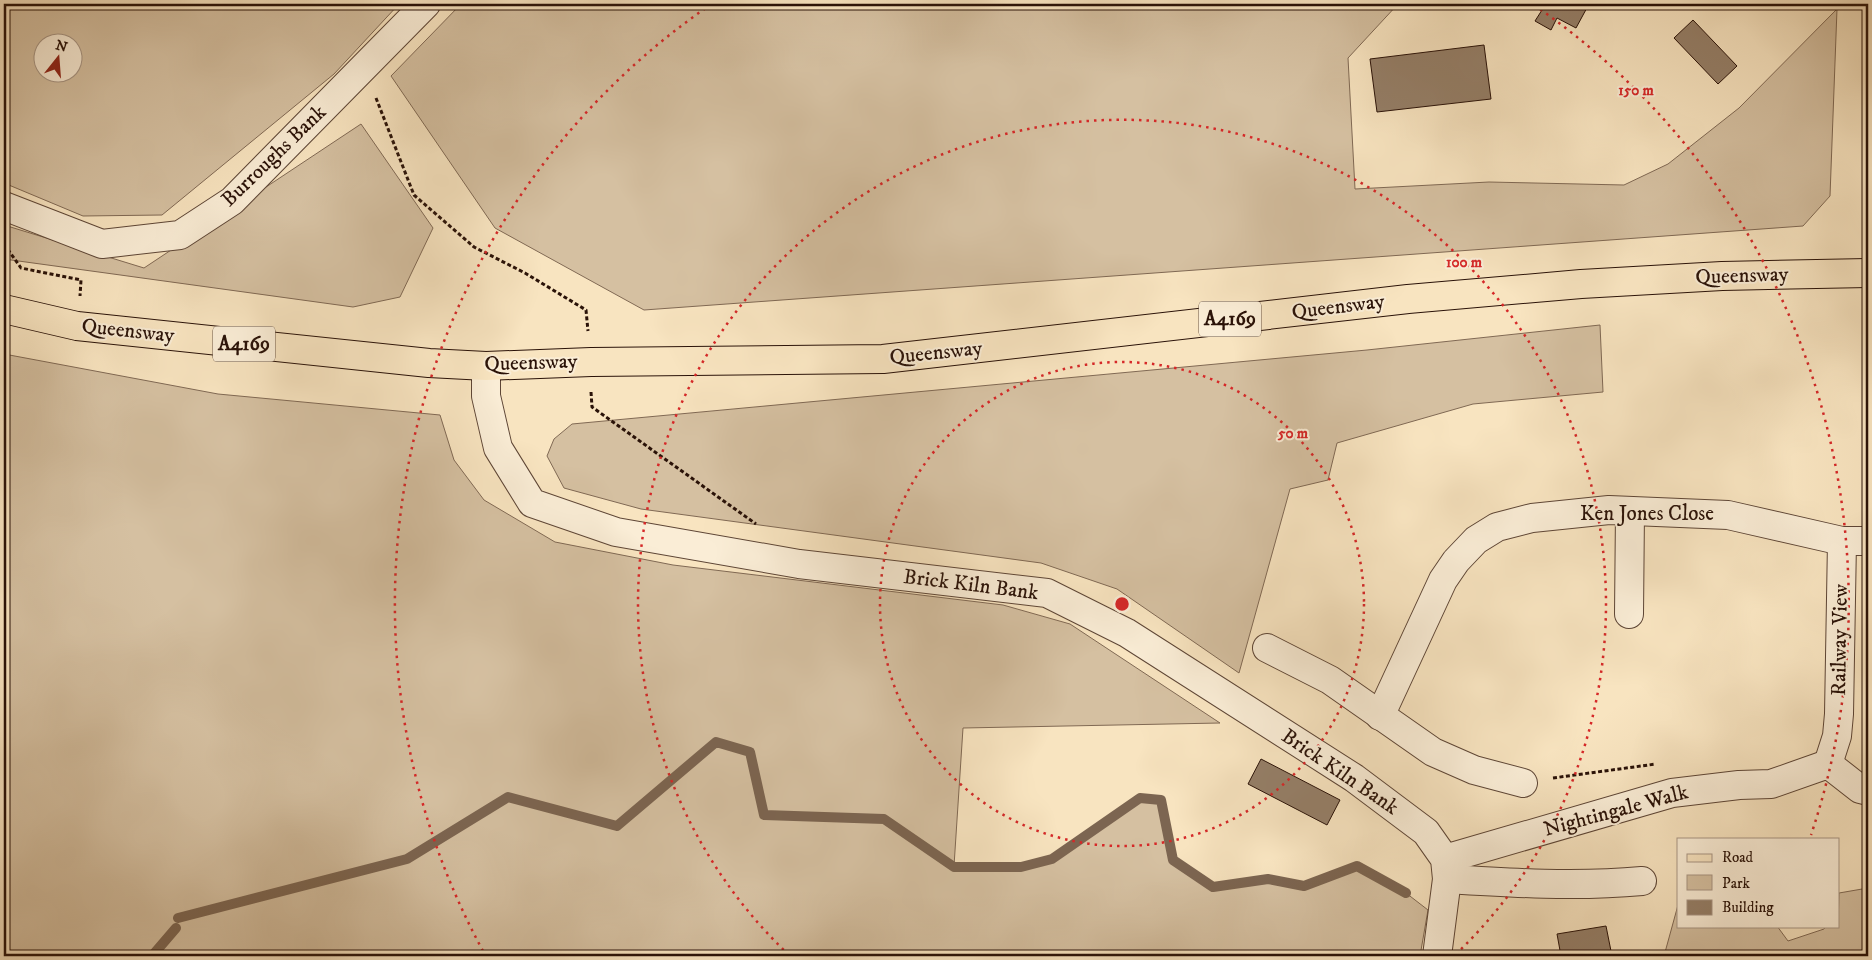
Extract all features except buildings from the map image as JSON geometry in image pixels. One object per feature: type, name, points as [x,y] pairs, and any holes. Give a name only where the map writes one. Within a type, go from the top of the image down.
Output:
[{"type":"main road","name":"Queensway","points":[[4,309],[77,326],[429,363],[486,366],[591,362],[883,359],[1417,298],[1581,284],[1712,276],[1868,273]]},
{"type":"street","name":"Burroughs Bank","points":[[4,206],[102,244],[180,236],[232,201],[426,4]]},
{"type":"street","name":"Brick Kiln Bank","points":[[486,366],[486,396],[498,448],[532,503],[616,532],[799,564],[1047,594],[1127,633],[1354,778],[1426,832],[1446,869]]},
{"type":"street","name":"Ken Jones Close","points":[[1380,716],[1443,580],[1456,561],[1476,540],[1498,527],[1532,518],[1609,510],[1728,515],[1855,541]]},
{"type":"street","points":[[1629,614],[1630,511]]},
{"type":"street","name":"Railway View","points":[[1828,764],[1837,736],[1855,541]]},
{"type":"street","points":[[1267,648],[1330,680],[1433,752],[1474,770],[1523,783]]},
{"type":"street","name":"Nightingale Walk","points":[[1446,869],[1672,793],[1739,785],[1771,784],[1828,764]]},
{"type":"street","points":[[1828,764],[1860,789],[1868,791]]},
{"type":"street","points":[[1438,956],[1446,869],[1565,885],[1598,885],[1642,881]]},
{"type":"path","points":[[364,67],[414,195],[474,248],[525,273],[586,310],[591,362],[592,408],[759,526]]},
{"type":"green space","points":[[4,4],[399,4],[334,74],[162,215],[83,216],[4,183]]},
{"type":"green space","points":[[461,4],[1398,4],[1348,58],[1355,189],[1489,182],[1624,185],[1668,164],[1739,108],[1837,9],[1830,196],[1803,226],[644,310],[495,228],[391,76]]},
{"type":"green space","points":[[361,124],[433,228],[400,297],[353,307],[4,259],[4,225],[144,268]]},
{"type":"green space","points":[[1600,325],[1603,392],[1473,404],[1337,443],[1328,480],[1290,489],[1239,673],[1117,589],[1041,563],[641,509],[564,488],[547,456],[554,439],[572,424],[1367,350]]},
{"type":"green space","points":[[4,354],[218,394],[440,415],[454,460],[484,500],[555,542],[673,565],[1003,605],[1070,624],[1220,723],[963,728],[954,866],[1021,867],[1052,859],[1140,798],[1161,800],[1173,860],[1212,887],[1268,879],[1304,886],[1357,866],[1406,893],[1428,910],[1420,956],[28,956],[4,954]]},
{"type":"green space","points":[[1868,888],[1868,956],[1664,956],[1677,909],[1677,928],[1778,928],[1788,941],[1825,928],[1840,928],[1840,893]]},
{"type":"waterway","points":[[178,918],[407,859],[508,797],[617,826],[716,742],[750,752],[764,815],[884,819],[954,867],[1021,867],[1052,859],[1140,798],[1161,800],[1173,860],[1213,887],[1268,879],[1304,886],[1357,866],[1406,893]]},
{"type":"waterway","points":[[152,956],[176,928]]}]
